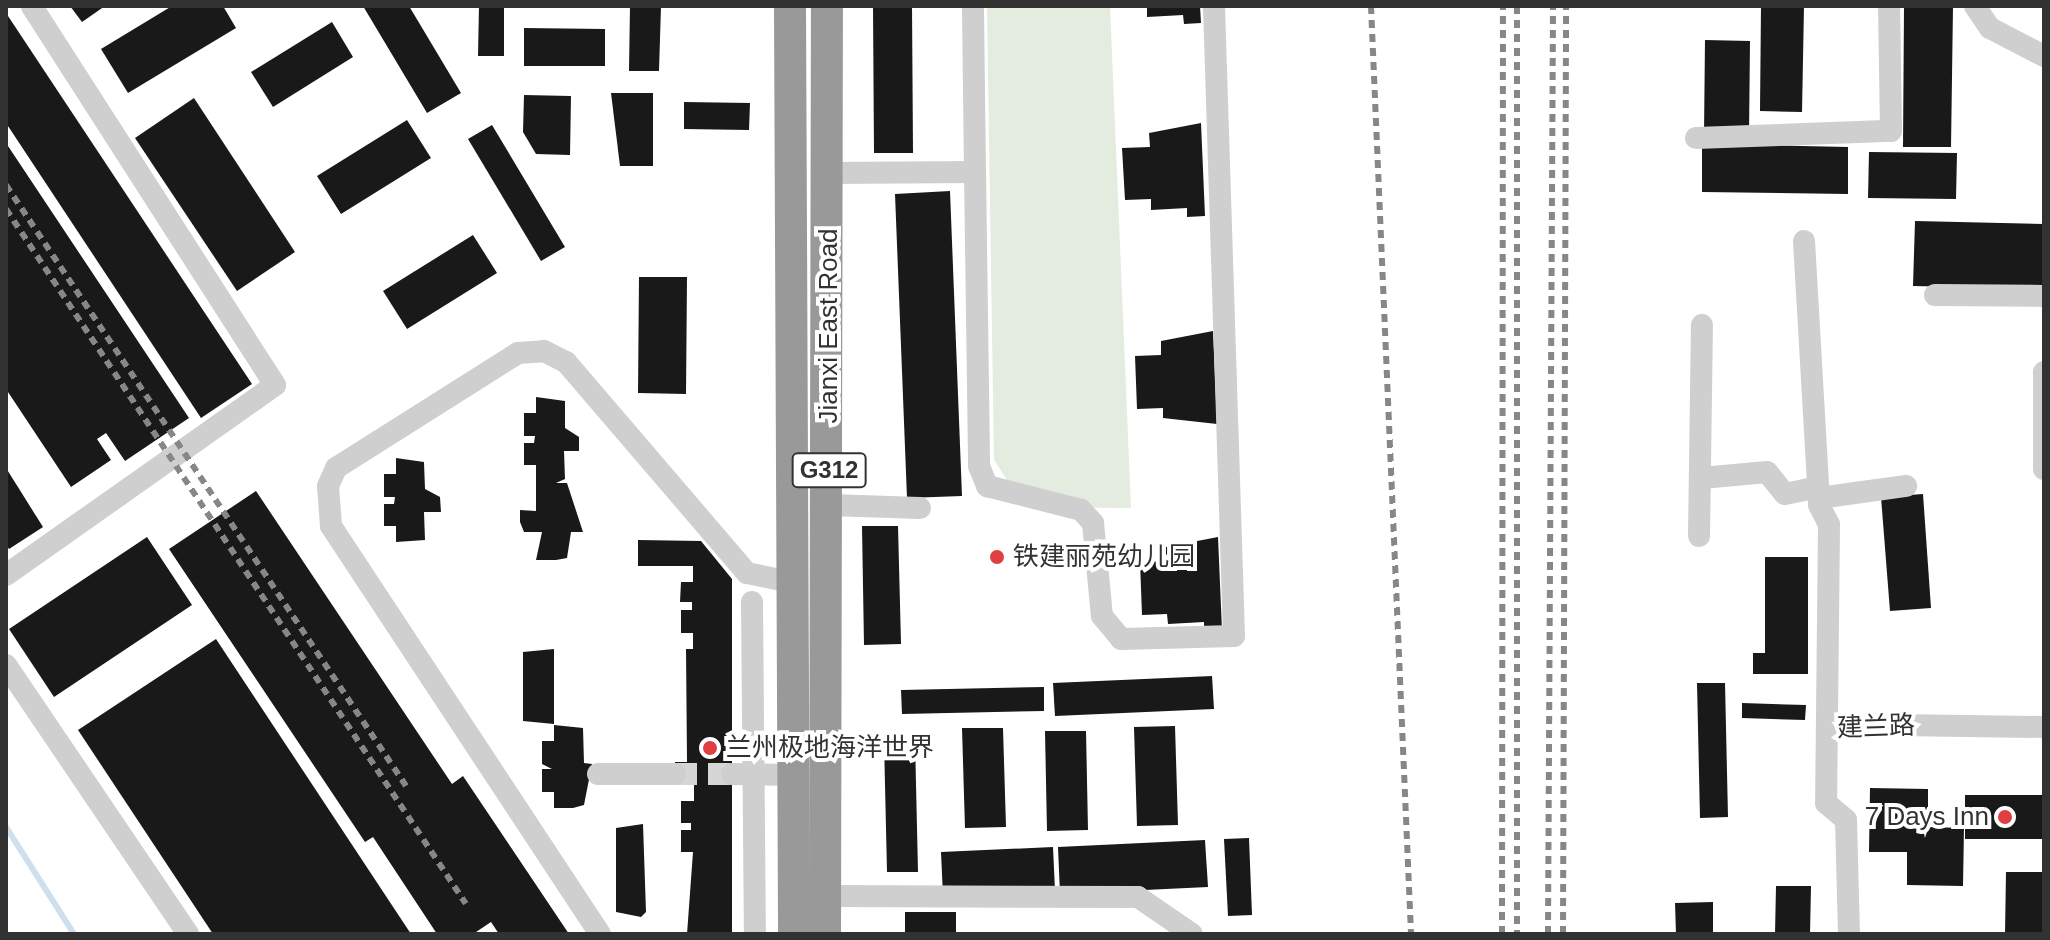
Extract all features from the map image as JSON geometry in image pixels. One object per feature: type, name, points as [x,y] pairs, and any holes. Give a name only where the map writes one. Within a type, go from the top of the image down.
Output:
[{"type":"highway","name":"Jianxi East Road","points":[[790,6],[795,583],[794,934]]},
{"type":"highway","name":"Jianxi East Road","points":[[825,934],[829,505],[827,6]]},
{"type":"street","points":[[6,575],[275,385],[32,6]]},
{"type":"street","points":[[973,6],[979,466],[987,486],[1081,510],[1093,523],[1102,616],[1121,639],[1234,636],[1214,6]]},
{"type":"street","points":[[1696,138],[1891,131],[1889,6]]},
{"type":"street","points":[[1975,6],[1990,28],[2044,56]]},
{"type":"street","points":[[828,173],[975,172]]},
{"type":"street","points":[[1804,241],[1818,492],[1829,525],[1827,724]]},
{"type":"street","points":[[1935,295],[2044,296]]},
{"type":"street","points":[[1699,536],[1702,325]]},
{"type":"street","points":[[600,934],[331,526],[327,506],[336,468],[518,353],[544,351],[566,362],[747,573],[795,583]]},
{"type":"street","points":[[2044,372],[2044,469]]},
{"type":"street","points":[[1702,478],[1767,472],[1785,494],[1906,486]]},
{"type":"street","points":[[829,505],[920,508]]},
{"type":"street","points":[[752,602],[743,774],[755,934]]},
{"type":"street","points":[[6,665],[188,934]]},
{"type":"street","name":"建兰路","points":[[1849,934],[1846,820],[1826,803],[1827,724],[2044,727]]},
{"type":"street","points":[[598,774],[675,774]]},
{"type":"street","points":[[743,774],[795,775]]},
{"type":"street","points":[[825,896],[1138,897],[1192,934]]},
{"type":"shaded area","points":[[987,6],[1110,6],[1131,508],[1025,507],[994,460]]},
{"type":"building","points":[[70,6],[105,6],[82,22]]},
{"type":"building","points":[[172,6],[223,6],[236,28],[128,93],[101,49]]},
{"type":"building","points":[[363,6],[409,6],[461,93],[427,113]]},
{"type":"building","points":[[479,6],[504,6],[504,56],[478,56]]},
{"type":"building","points":[[630,6],[661,6],[659,71],[629,71]]},
{"type":"building","points":[[873,6],[912,6],[913,153],[874,153]]},
{"type":"building","points":[[1147,6],[1200,6],[1201,23],[1184,24],[1183,15],[1147,17]]},
{"type":"building","points":[[1761,6],[1804,6],[1802,112],[1760,111]]},
{"type":"building","points":[[1904,6],[1953,6],[1951,147],[1903,147]]},
{"type":"building","points":[[6,13],[252,384],[201,418],[6,123]]},
{"type":"building","points":[[332,22],[353,57],[273,107],[251,72]]},
{"type":"building","points":[[524,28],[605,29],[605,66],[524,66]]},
{"type":"building","points":[[1705,40],[1750,41],[1749,135],[1704,134]]},
{"type":"building","points":[[611,93],[653,93],[653,166],[620,166]]},
{"type":"building","points":[[524,95],[571,96],[570,155],[536,154],[523,132]]},
{"type":"building","points":[[194,98],[295,252],[237,291],[135,138]]},
{"type":"building","points":[[684,102],[750,103],[749,130],[684,129]]},
{"type":"building","points":[[407,120],[431,158],[341,214],[317,176]]},
{"type":"building","points":[[1201,123],[1205,216],[1187,217],[1187,208],[1151,210],[1151,199],[1125,200],[1122,148],[1150,147],[1149,133]]},
{"type":"building","points":[[492,125],[565,247],[541,261],[468,139]]},
{"type":"building","points":[[6,143],[189,418],[125,461],[106,433],[97,439],[111,460],[71,487],[6,389]]},
{"type":"building","points":[[1702,144],[1848,147],[1848,194],[1702,192]]},
{"type":"building","points":[[1869,152],[1957,153],[1956,199],[1868,198]]},
{"type":"building","points":[[950,191],[962,496],[907,498],[895,194]]},
{"type":"building","points":[[1915,221],[2044,224],[2044,289],[1913,286]]},
{"type":"building","points":[[473,235],[497,273],[407,329],[383,291]]},
{"type":"building","points":[[639,277],[687,277],[686,394],[638,393]]},
{"type":"building","points":[[1213,331],[1217,424],[1163,418],[1163,408],[1137,409],[1135,356],[1161,355],[1161,341]]},
{"type":"building","points":[[536,397],[565,401],[565,428],[579,437],[579,451],[564,451],[565,479],[556,483],[567,483],[583,532],[571,532],[567,558],[556,560],[536,560],[542,532],[524,532],[520,522],[520,510],[536,511],[536,465],[524,465],[524,443],[534,443],[535,436],[524,436],[524,413],[536,413]]},
{"type":"building","points":[[396,458],[424,462],[425,489],[440,497],[441,512],[424,512],[425,540],[396,542],[396,526],[384,526],[384,504],[394,504],[395,497],[384,497],[384,474],[396,474]]},
{"type":"building","points":[[6,468],[43,527],[9,549],[6,545]]},
{"type":"building","points":[[256,491],[452,784],[463,776],[569,934],[499,934],[491,922],[473,934],[437,934],[373,837],[365,842],[169,549]]},
{"type":"building","points":[[1923,494],[1931,608],[1890,611],[1881,497]]},
{"type":"building","points":[[862,526],[898,526],[901,644],[864,645]]},
{"type":"building","points":[[147,537],[192,605],[54,697],[9,629]]},
{"type":"building","points":[[1218,537],[1222,630],[1204,631],[1204,622],[1168,624],[1167,614],[1142,615],[1140,562],[1166,561],[1166,547]]},
{"type":"building","points":[[638,540],[701,541],[732,579],[732,934],[687,934],[693,852],[681,852],[681,830],[691,830],[691,823],[681,823],[681,801],[694,801],[694,785],[675,785],[675,762],[687,762],[686,649],[693,649],[693,633],[681,633],[681,610],[692,610],[692,602],[680,602],[681,582],[693,582],[693,566],[638,566]]},
{"type":"building","points":[[1765,557],[1808,557],[1808,674],[1753,674],[1753,653],[1765,653]]},
{"type":"building","points":[[216,639],[411,934],[213,934],[78,730]]},
{"type":"building","points":[[554,649],[554,724],[523,721],[523,652]]},
{"type":"building","points":[[1212,676],[1214,709],[1055,716],[1053,683]]},
{"type":"building","points":[[1697,683],[1725,683],[1728,817],[1700,818]]},
{"type":"building","points":[[1044,687],[1044,711],[902,714],[901,690]]},
{"type":"building","points":[[1742,703],[1806,705],[1805,720],[1742,718]]},
{"type":"building","points":[[554,725],[583,728],[584,763],[592,764],[584,805],[554,808],[554,792],[542,792],[542,769],[552,769],[542,764],[542,741],[554,741]]},
{"type":"building","points":[[1175,726],[1178,825],[1137,826],[1134,727]]},
{"type":"building","points":[[962,728],[1003,728],[1006,827],[965,828]]},
{"type":"building","points":[[1045,731],[1086,731],[1088,830],[1047,831]]},
{"type":"building","points":[[915,740],[918,872],[887,872],[884,741]]},
{"type":"building","points":[[1870,788],[1928,789],[1928,827],[1964,828],[1963,886],[1907,885],[1907,852],[1869,852]]},
{"type":"building","name":"7 Days Inn","points":[[1965,795],[2044,795],[2044,839],[1965,839]]},
{"type":"building","points":[[643,824],[646,912],[641,917],[616,912],[616,828]]},
{"type":"building","points":[[1249,838],[1252,915],[1228,916],[1224,839]]},
{"type":"building","points":[[1205,840],[1208,887],[1060,894],[1058,847]]},
{"type":"building","points":[[1053,847],[1055,891],[943,896],[941,852]]},
{"type":"building","points":[[2006,872],[2044,872],[2044,934],[2005,934]]},
{"type":"building","points":[[1776,886],[1811,886],[1810,934],[1775,934]]},
{"type":"building","points":[[1713,902],[1713,934],[1676,934],[1675,903]]},
{"type":"building","points":[[905,912],[956,912],[956,934],[905,934]]},
{"type":"waterway","points":[[6,827],[74,934]]},
{"type":"tunnel","points":[[675,774],[732,774]]},
{"type":"railway","points":[[1371,6],[1411,934]]},
{"type":"railway","points":[[1502,934],[1503,6]]},
{"type":"railway","points":[[1517,6],[1517,934]]},
{"type":"railway","points":[[1548,934],[1553,6]]},
{"type":"railway","points":[[1563,934],[1566,6]]},
{"type":"railway","points":[[6,185],[406,786]]},
{"type":"railway","points":[[6,209],[466,904]]},
{"type":"place","name":"铁建丽苑幼儿园","points":[[997,557]]},
{"type":"place","name":"兰州极地海洋世界","points":[[710,748]]},
{"type":"place","name":"7 Days Inn","points":[[2005,817]]}]
